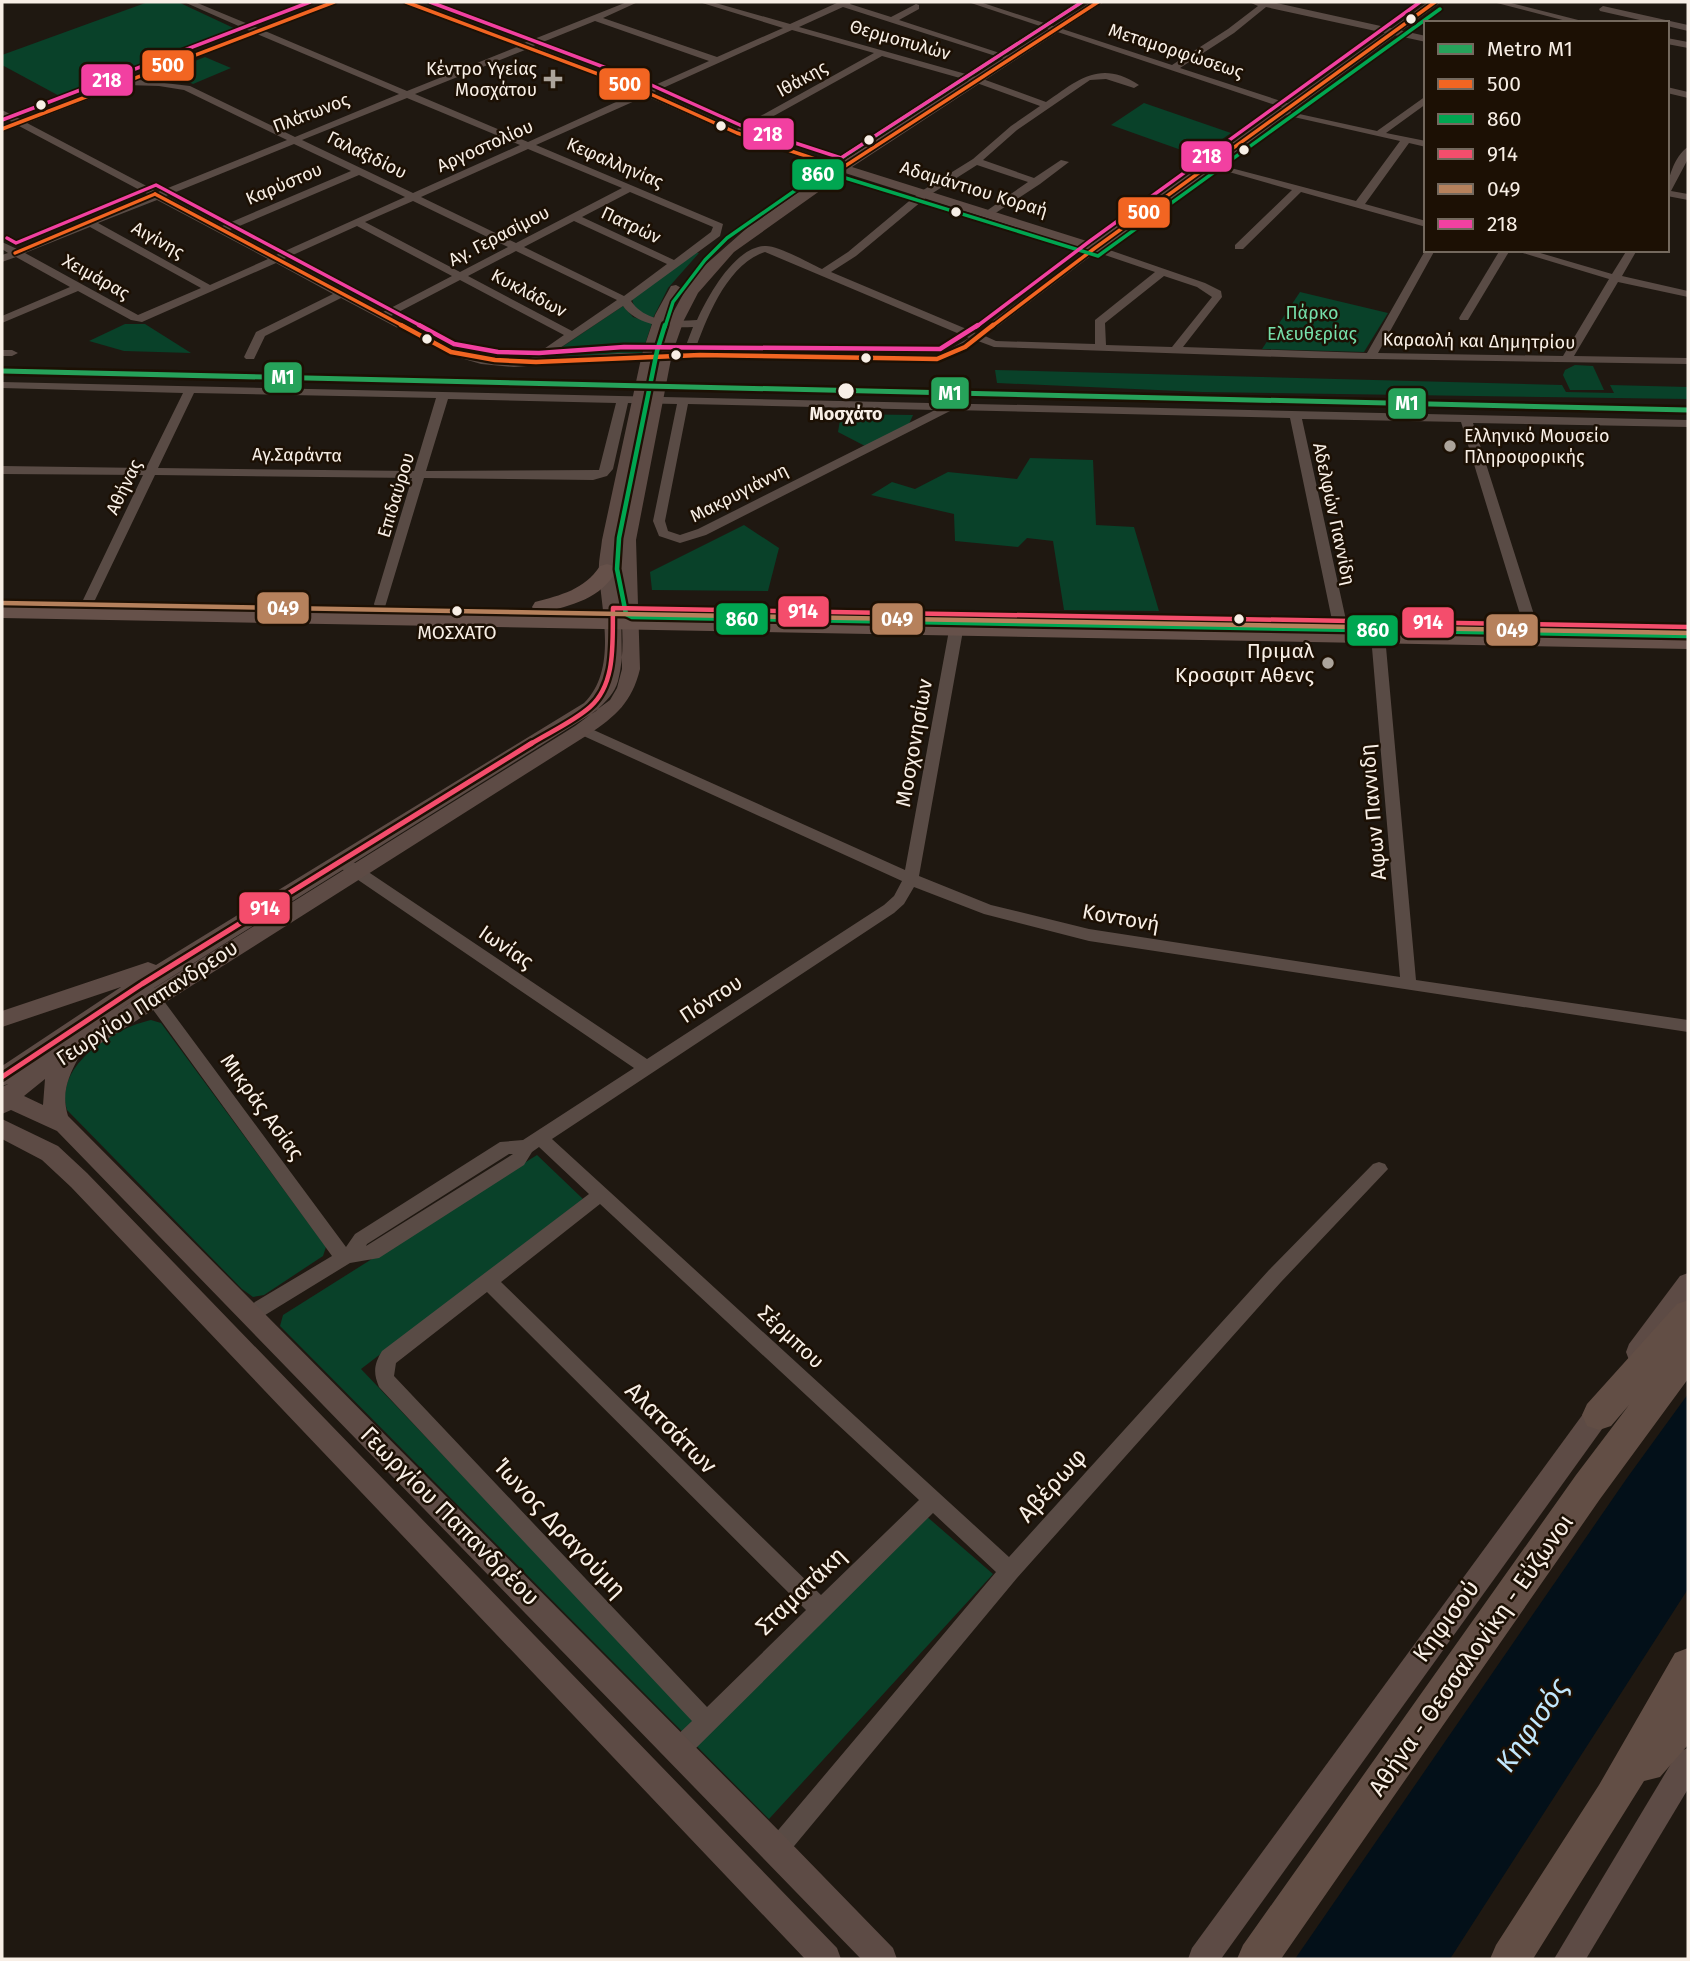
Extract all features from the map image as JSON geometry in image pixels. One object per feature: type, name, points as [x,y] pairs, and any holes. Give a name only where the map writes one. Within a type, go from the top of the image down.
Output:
[{"type":"highway","points":[[1599,1415],[1688,1314]]},
{"type":"highway","name":"Αθήνα - Θεσσαλονίκη - Εύζωνοι","points":[[1257,1959],[1588,1486],[1688,1353]]},
{"type":"highway","points":[[1510,1959],[1613,1799],[1688,1666]]},
{"type":"highway","points":[[1613,1799],[1688,1717]]},
{"type":"main road","points":[[542,607],[589,591],[604,578],[619,540],[665,354],[681,306],[723,252],[770,211],[833,177],[842,168],[1098,2]]},
{"type":"main road","points":[[1095,248],[1435,2]]},
{"type":"main road","name":"Αδαμάντιου Κοραή","points":[[842,168],[1095,248]]},
{"type":"main road","points":[[619,540],[626,569],[623,615]]},
{"type":"main road","points":[[607,570],[623,615]]},
{"type":"main road","points":[[2,599],[542,607],[623,615]]},
{"type":"main road","points":[[2,611],[623,615],[1376,628],[1688,642]]},
{"type":"main road","name":"Γεωργίου Παπανδρεου","points":[[3,1094],[73,1050],[148,991],[183,959],[582,730],[616,705],[626,691],[623,615]]},
{"type":"main road","name":"Γεωργίου Παπανδρεου","points":[[3,1094],[148,991],[349,866],[590,707],[607,687],[623,615]]},
{"type":"main road","points":[[958,621],[1339,620],[1376,628],[1530,624],[1688,627]]},
{"type":"main road","points":[[2,1019],[183,959]]},
{"type":"main road","points":[[58,1120],[53,1105],[52,1088],[58,1071],[73,1050]]},
{"type":"main road","name":"Γεωργίου Παπανδρέου","points":[[3,1094],[58,1120],[777,1849],[881,1959]]},
{"type":"main road","name":"Γεωργίου Παπανδρέου","points":[[2,1128],[50,1153],[79,1180],[827,1959]]},
{"type":"main road","name":"Κηφισού","points":[[1203,1959],[1432,1639],[1599,1415],[1628,1365],[1688,1283]]},
{"type":"main road","points":[[1569,1959],[1688,1762]]},
{"type":"street","name":"Κεφαλληνίας","points":[[188,2],[718,226],[720,229],[716,234],[674,264]]},
{"type":"street","points":[[2,129],[334,2]]},
{"type":"street","name":"Αδαμάντιου Κοραή","points":[[406,2],[646,92],[737,134],[842,168]]},
{"type":"street","name":"Πλάτωνος","points":[[2,259],[155,194],[408,95],[634,2]]},
{"type":"street","name":"Θερμοπυλών","points":[[703,2],[976,80],[1046,105]]},
{"type":"street","points":[[825,2],[842,4],[1011,58]]},
{"type":"street","name":"Μεταμορφώσεως","points":[[972,2],[1173,68],[1285,110],[1424,144]]},
{"type":"street","points":[[1253,2],[1424,39]]},
{"type":"street","points":[[1497,2],[1579,21]]},
{"type":"street","points":[[1173,68],[1266,3]]},
{"type":"street","name":"Αργοστολίου","points":[[137,319],[278,260],[842,4]]},
{"type":"street","points":[[1590,21],[1606,5],[1659,21]]},
{"type":"street","points":[[892,20],[916,7]]},
{"type":"street","points":[[595,18],[716,60]]},
{"type":"street","points":[[1669,24],[1688,28]]},
{"type":"street","points":[[1669,41],[1688,45]]},
{"type":"street","name":"Ιθάκης","points":[[737,134],[881,53]]},
{"type":"street","points":[[824,272],[852,254],[924,194],[976,161],[1006,134],[1094,75],[1107,76],[1134,85]]},
{"type":"street","name":"Γαλαξιδίου","points":[[124,82],[159,83],[187,88],[625,300],[631,311],[646,318],[672,323],[699,323]]},
{"type":"street","points":[[1669,90],[1688,95]]},
{"type":"street","points":[[1378,134],[1424,100]]},
{"type":"street","points":[[2,113],[452,352],[481,361],[530,363],[621,356],[929,360],[946,358],[1095,248]]},
{"type":"street","points":[[1359,205],[1406,140]]},
{"type":"street","points":[[1669,187],[1688,150]]},
{"type":"street","points":[[976,161],[1037,182]]},
{"type":"street","points":[[987,214],[1064,162]]},
{"type":"street","points":[[1211,164],[1424,223]]},
{"type":"street","name":"Καρύστου","points":[[222,230],[359,171]]},
{"type":"street","name":"Αγ. Γερασίμου","points":[[383,316],[630,188]]},
{"type":"street","points":[[1239,247],[1299,188]]},
{"type":"street","points":[[1669,192],[1688,197]]},
{"type":"street","name":"Πατρών","points":[[573,217],[674,264]]},
{"type":"street","name":"Αιγίνης","points":[[88,222],[210,289]]},
{"type":"street","name":"Κυκλάδων","points":[[359,223],[572,335]]},
{"type":"street","name":"Χειμάρας","points":[[2,246],[137,319]]},
{"type":"street","name":"Αδαμάντιου Κοραή","points":[[1095,248],[1217,293],[1217,297],[1174,351]]},
{"type":"street","points":[[687,356],[699,323],[735,268],[754,251],[772,250],[976,338]]},
{"type":"street","points":[[1371,356],[1429,252]]},
{"type":"street","points":[[1464,318],[1504,252]]},
{"type":"street","points":[[1525,252],[1616,278],[1688,294]]},
{"type":"street","points":[[1566,360],[1631,252]]},
{"type":"street","points":[[530,363],[674,264]]},
{"type":"street","points":[[1101,348],[1099,322],[1162,272]]},
{"type":"street","points":[[2,320],[78,287]]},
{"type":"street","points":[[250,357],[260,334],[341,293]]},
{"type":"street","name":"Καραολή και Δημητρίου","points":[[976,338],[1006,345],[1174,351],[1688,361]]},
{"type":"street","points":[[2,385],[1688,424]]},
{"type":"street","name":"Αθήνας","points":[[89,600],[190,390]]},
{"type":"street","name":"Επιδαύρου","points":[[380,604],[443,395]]},
{"type":"street","name":"Αγ.Σαράντα","points":[[2,470],[593,476],[607,469],[623,399]]},
{"type":"street","name":"Μακρυγιάννη","points":[[682,401],[659,521],[663,533],[680,539],[702,532],[950,407]]},
{"type":"street","name":"Αδελφών Γιαννίδη","points":[[1294,415],[1339,620]]},
{"type":"street","points":[[1466,419],[1530,624]]},
{"type":"street","name":"Μοσχονησίων","points":[[911,879],[958,621]]},
{"type":"street","name":"Αφων Παννιδη","points":[[1376,628],[1409,985]]},
{"type":"street","name":"Κοντονή","points":[[582,730],[911,879],[989,911],[1076,932],[1688,1026]]},
{"type":"street","name":"Ιωνίας","points":[[349,866],[646,1068]]},
{"type":"street","name":"Πόντου","points":[[251,1314],[348,1256],[373,1253],[518,1160],[533,1142],[889,909],[899,900],[911,879]]},
{"type":"street","name":"Μικράς Ασίας","points":[[148,991],[348,1256]]},
{"type":"street","name":"Σέρμπου","points":[[533,1142],[601,1194],[1010,1571]]},
{"type":"street","name":"Αβέρωφ","points":[[777,1849],[1010,1571],[1275,1276],[1379,1169]]},
{"type":"street","points":[[488,1281],[601,1194]]},
{"type":"street","name":"Ίωνος Δραγούμη","points":[[488,1281],[389,1357],[383,1367],[386,1381],[706,1721]]},
{"type":"street","name":"Αλατσάτων","points":[[488,1281],[820,1609]]},
{"type":"street","name":"Σταματάκη","points":[[678,1749],[933,1499]]},
{"type":"green space","points":[[148,2],[178,2],[240,31],[65,99],[2,65],[2,55]]},
{"type":"green space","points":[[205,57],[231,68],[193,84],[167,72]]},
{"type":"green space","points":[[1144,103],[1231,133],[1198,156],[1111,125]]},
{"type":"green space","points":[[694,252],[699,253],[668,288],[653,318],[635,310],[632,299]]},
{"type":"green space","name":"Πάρκο Ελευθερίας","points":[[1300,292],[1388,313],[1364,352],[1262,349]]},
{"type":"green space","points":[[623,306],[633,317],[652,323],[642,353],[547,357]]},
{"type":"green space","points":[[125,324],[145,324],[191,353],[124,351],[89,341]]},
{"type":"green space","points":[[1575,365],[1593,366],[1604,390],[1570,390],[1563,375],[1565,370]]},
{"type":"green space","points":[[995,370],[1562,385],[1566,392],[1614,393],[1610,385],[1688,387],[1688,399],[1202,392],[997,383]]},
{"type":"green space","points":[[841,414],[913,415],[909,424],[865,446],[838,432]]},
{"type":"green space","points":[[1030,458],[1093,460],[1096,525],[1134,527],[1159,611],[1064,610],[1053,541],[1027,538],[1018,547],[955,541],[954,514],[871,495],[892,482],[915,489],[948,472],[1017,479]]},
{"type":"green space","points":[[744,525],[779,548],[768,591],[652,590],[650,572]]},
{"type":"green space","points":[[151,1020],[161,1023],[326,1247],[323,1256],[264,1295],[253,1297],[242,1289],[67,1110],[65,1094],[69,1078],[78,1064],[104,1040],[136,1024]]},
{"type":"green space","points":[[537,1155],[583,1199],[361,1369],[705,1730],[925,1515],[993,1574],[769,1819],[280,1326],[283,1315]]},
{"type":"water","name":"Κηφισός","points":[[1688,1394],[1688,1589],[1450,1959],[1295,1959],[1627,1478]]},
{"type":"metro line","name":"Μ1","points":[[2,371],[1688,410]]},
{"type":"transit line","name":"218","points":[[2,120],[310,2]]},
{"type":"transit line","name":"500","points":[[2,129],[334,2]]},
{"type":"transit line","name":"500","points":[[406,2],[646,92],[737,133],[842,168]]},
{"type":"transit line","name":"218","points":[[430,2],[649,84],[740,125],[841,158],[1082,2]]},
{"type":"transit line","name":"860","points":[[1082,2],[846,155],[727,238],[705,260],[673,302],[657,351],[619,538],[617,569],[626,614],[632,617],[1688,636]]},
{"type":"transit line","name":"500","points":[[842,168],[1098,2]]},
{"type":"transit line","name":"218","points":[[7,238],[16,243],[156,185],[454,344],[477,349],[519,353],[624,347],[940,349],[971,331],[1090,241],[1420,2]]},
{"type":"transit line","name":"500","points":[[155,194],[451,352],[473,357],[515,362],[700,355],[937,359],[965,347],[1095,248],[1435,2]]},
{"type":"transit line","name":"860","points":[[839,176],[1098,256],[1440,9]]},
{"type":"transit line","name":"500","points":[[15,253],[155,194]]},
{"type":"transit line","name":"049","points":[[2,603],[1688,633]]},
{"type":"transit line","name":"914","points":[[2,1077],[142,984],[590,707],[599,696],[609,673],[613,608],[1688,627]]},
{"type":"place","name":"Κέντρο Υγείας Μοσχάτου","points":[[553,79]]},
{"type":"place","name":"Μοσχάτο","points":[[846,391]]},
{"type":"place","name":"Ελληνικό Μουσείο Πληροφορικής","points":[[1450,446]]},
{"type":"place","name":"ΜΟΣΧΑΤΟ","points":[[457,611]]},
{"type":"place","name":"Πριμαλ Κροσφιτ Αθενς","points":[[1328,663]]}]
